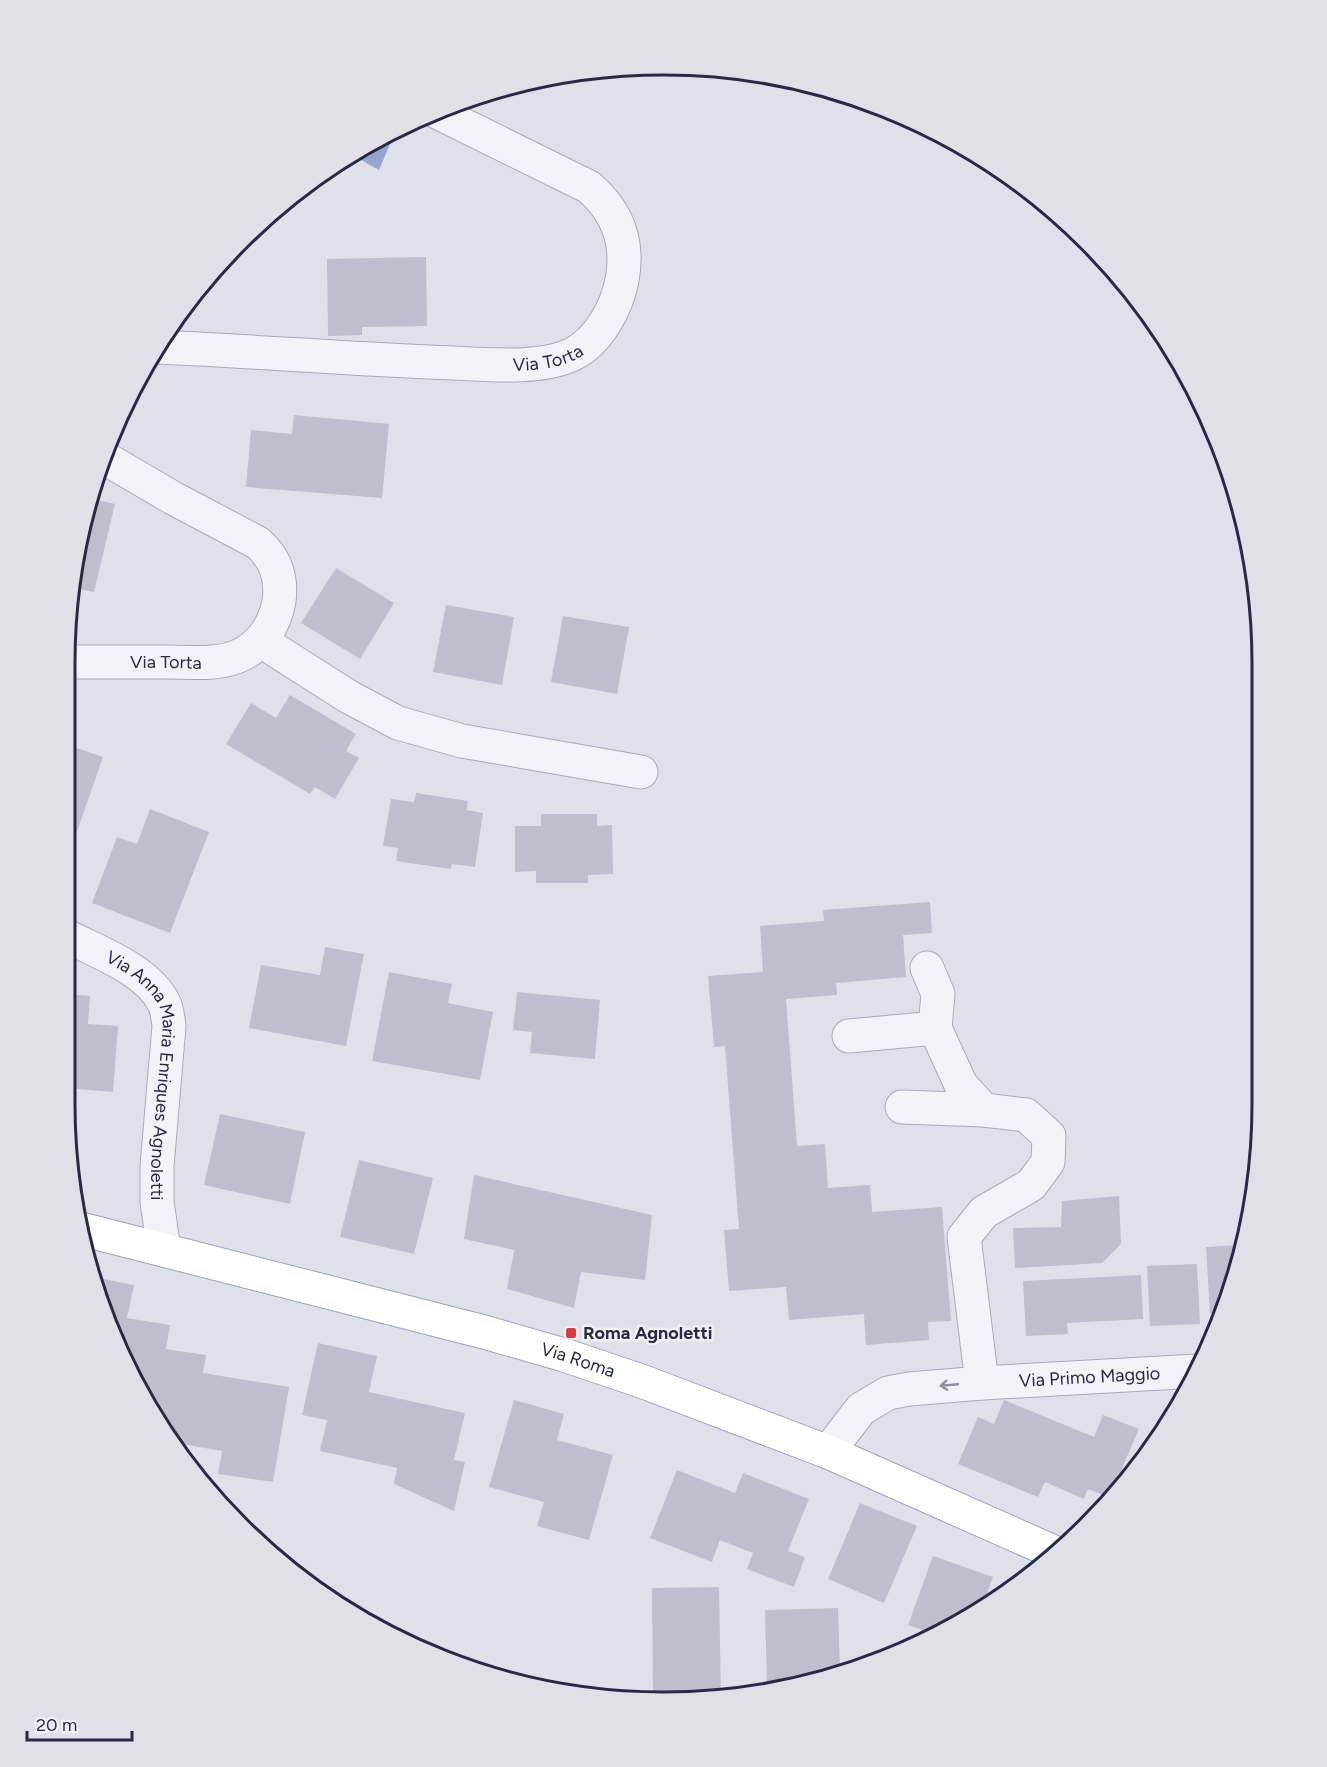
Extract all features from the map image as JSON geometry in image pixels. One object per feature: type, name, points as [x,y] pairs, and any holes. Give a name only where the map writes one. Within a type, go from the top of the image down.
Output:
[{"type":"main road","name":"Via Roma","points":[[89,1231],[484,1332],[564,1355],[644,1382],[828,1452],[1049,1549]]},
{"type":"street","name":"Via Torta","points":[[167,348],[484,364],[545,362],[575,353],[587,344],[606,321],[622,281],[625,257],[623,237],[607,204],[589,187],[447,117]]},
{"type":"street","name":"Via Torta","points":[[75,662],[207,662],[238,657],[261,641],[275,617],[280,588],[279,573],[267,551],[247,536],[173,498],[111,462]]},
{"type":"street","points":[[261,641],[349,697],[398,723],[462,741],[641,772]]},
{"type":"street","name":"Via Anna Maria Enriques Agnoletti","points":[[75,940],[141,975],[153,986],[165,1005],[169,1026],[157,1166],[157,1202],[164,1250]]},
{"type":"street","points":[[927,968],[938,994],[935,1028],[961,1085],[984,1110]]},
{"type":"street","points":[[849,1036],[935,1028]]},
{"type":"street","points":[[902,1107],[984,1110],[1026,1115],[1049,1136],[1048,1162],[1031,1185],[984,1212],[964,1237],[982,1383]]},
{"type":"street","name":"Via Primo Maggio","points":[[828,1452],[861,1409],[888,1393],[982,1383],[1187,1372]]},
{"type":"water","points":[[391,143],[379,170],[360,160]]},
{"type":"building","points":[[426,257],[427,326],[362,327],[362,335],[328,336],[327,259]]},
{"type":"building","points":[[294,415],[389,424],[382,498],[246,487],[251,430],[292,434]]},
{"type":"building","points":[[98,500],[115,504],[94,592],[80,589],[86,549]]},
{"type":"building","points":[[336,568],[394,603],[360,659],[301,623]]},
{"type":"building","points":[[446,605],[514,617],[502,685],[433,672]]},
{"type":"building","points":[[563,616],[629,627],[617,694],[551,682]]},
{"type":"building","points":[[290,695],[356,734],[346,751],[359,758],[335,799],[315,787],[310,794],[226,744],[251,703],[276,718]]},
{"type":"building","points":[[75,747],[103,757],[75,837]]},
{"type":"building","points":[[416,793],[468,801],[467,810],[483,813],[475,867],[452,864],[451,869],[396,861],[398,848],[383,846],[391,799],[414,802]]},
{"type":"building","points":[[150,809],[209,832],[170,933],[92,903],[117,837],[137,844]]},
{"type":"building","points":[[541,814],[597,814],[597,826],[612,825],[613,874],[588,875],[588,883],[536,883],[536,871],[515,872],[515,826],[541,826]]},
{"type":"building","points":[[930,902],[932,933],[903,935],[906,977],[836,983],[837,995],[786,999],[797,1146],[825,1144],[828,1188],[870,1185],[872,1212],[942,1207],[951,1321],[928,1322],[929,1340],[866,1345],[864,1314],[789,1320],[786,1287],[729,1291],[724,1230],[739,1229],[725,1046],[714,1047],[708,976],[763,972],[760,926],[824,921],[823,910]]},
{"type":"building","points":[[325,947],[364,954],[346,1046],[249,1028],[261,965],[320,975]]},
{"type":"building","points":[[389,972],[452,984],[448,1003],[493,1012],[480,1080],[372,1061]]},
{"type":"building","points":[[517,992],[600,1000],[595,1059],[530,1053],[532,1032],[513,1030]]},
{"type":"building","points":[[75,995],[90,996],[88,1024],[118,1026],[113,1092],[75,1089]]},
{"type":"building","points":[[220,1114],[305,1132],[290,1204],[204,1185]]},
{"type":"building","points":[[359,1160],[433,1178],[414,1254],[340,1237]]},
{"type":"building","points":[[474,1175],[652,1215],[645,1280],[581,1272],[574,1308],[507,1289],[514,1250],[464,1239]]},
{"type":"building","points":[[1119,1196],[1121,1244],[1102,1263],[1015,1268],[1013,1228],[1061,1227],[1062,1201]]},
{"type":"building","points":[[1235,1245],[1213,1313],[1210,1313],[1206,1247]]},
{"type":"building","points":[[1197,1264],[1200,1324],[1150,1326],[1147,1266]]},
{"type":"building","points":[[1141,1275],[1143,1319],[1067,1323],[1068,1334],[1026,1336],[1023,1281]]},
{"type":"building","points":[[102,1279],[134,1285],[127,1318],[170,1325],[166,1349],[206,1355],[203,1373],[289,1387],[273,1482],[218,1474],[222,1451],[184,1444],[174,1430],[136,1364],[120,1329]]},
{"type":"building","points":[[318,1343],[377,1356],[369,1392],[465,1413],[454,1460],[465,1462],[454,1511],[394,1484],[397,1468],[320,1451],[327,1420],[302,1415]]},
{"type":"building","points":[[514,1400],[564,1414],[557,1440],[613,1455],[589,1540],[537,1526],[544,1502],[489,1487]]},
{"type":"building","points":[[1004,1400],[1094,1437],[1103,1415],[1139,1429],[1122,1468],[1124,1469],[1103,1495],[1088,1489],[1084,1499],[1045,1482],[1038,1497],[958,1464],[978,1417],[994,1424]]},
{"type":"building","points":[[677,1470],[735,1493],[743,1473],[809,1499],[788,1551],[805,1557],[794,1587],[747,1569],[753,1553],[720,1540],[712,1562],[650,1538]]},
{"type":"building","points":[[860,1503],[917,1526],[884,1603],[828,1579]]},
{"type":"building","points":[[933,1556],[993,1577],[987,1595],[958,1613],[924,1631],[908,1625]]},
{"type":"building","points":[[719,1587],[721,1689],[653,1692],[652,1588]]},
{"type":"building","points":[[838,1608],[840,1665],[767,1683],[765,1610]]},
{"type":"place","name":"Roma Agnoletti","points":[[571,1333]]}]
